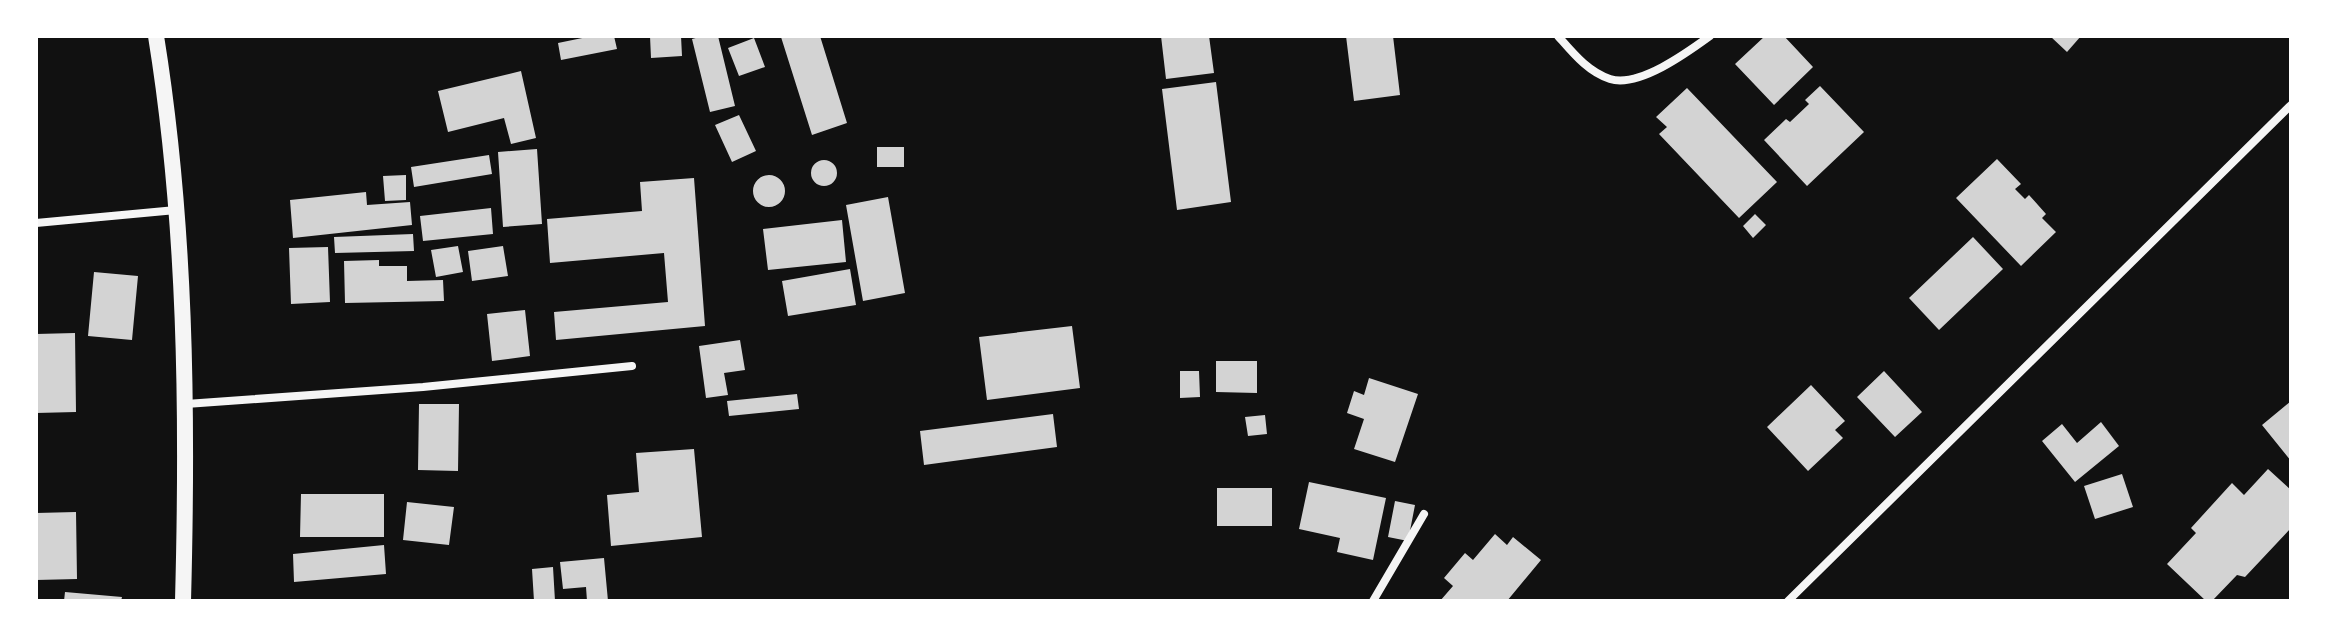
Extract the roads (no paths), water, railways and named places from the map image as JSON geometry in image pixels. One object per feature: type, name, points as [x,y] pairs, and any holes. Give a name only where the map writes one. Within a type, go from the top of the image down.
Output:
[{"type":"main road","points":[[156,36],[176,210],[186,404],[183,601]]},
{"type":"street","points":[[1558,36],[1591,70],[1613,80],[1635,78],[1664,66],[1710,36]]},
{"type":"street","points":[[1788,601],[2291,105]]},
{"type":"street","points":[[36,223],[176,210]]},
{"type":"street","points":[[186,404],[423,387],[632,366]]},
{"type":"street","points":[[1373,601],[1424,514]]}]
